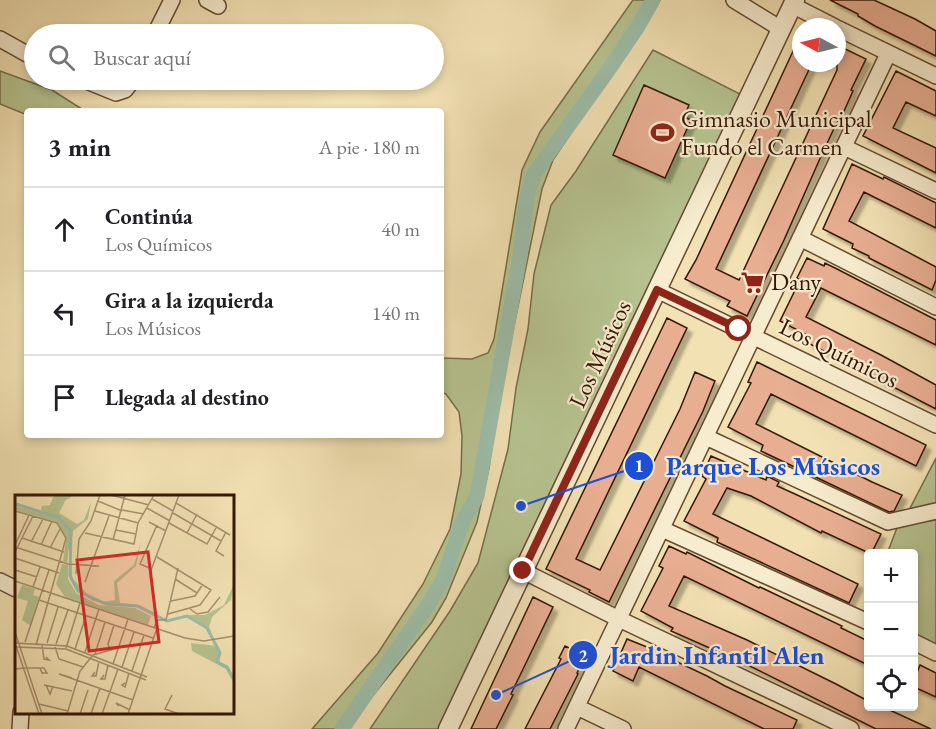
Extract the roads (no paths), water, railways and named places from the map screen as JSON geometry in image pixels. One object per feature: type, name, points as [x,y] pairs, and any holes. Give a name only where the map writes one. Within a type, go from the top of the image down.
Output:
[{"type":"street","points":[[160,24],[172,0]]},
{"type":"street","points":[[734,0],[781,29]]},
{"type":"street","points":[[793,3],[819,18]]},
{"type":"street","name":"Los Músicos","points":[[448,729],[793,3]]},
{"type":"street","points":[[846,33],[936,76]]},
{"type":"street","points":[[0,39],[24,52]]},
{"type":"street","points":[[566,729],[888,54]]},
{"type":"street","points":[[109,90],[116,93],[125,90]]},
{"type":"street","points":[[844,147],[936,191]]},
{"type":"street","points":[[800,238],[936,307]]},
{"type":"street","name":"Los Químicos","points":[[657,290],[936,425]]},
{"type":"street","points":[[706,436],[888,522],[936,511]]},
{"type":"street","points":[[662,529],[864,620]]},
{"type":"street","points":[[523,571],[851,729]]},
{"type":"street","points":[[0,581],[15,588]]},
{"type":"street","points":[[918,644],[936,653]]},
{"type":"street","points":[[577,707],[623,729]]},
{"type":"street","points":[[20,729],[21,714]]},
{"type":"waterway","points":[[342,729],[443,580],[462,523],[477,496],[520,256],[527,197],[534,174],[605,75],[653,0]]},
{"type":"place","name":"Gimnasio Municipal Fundo el Carmen","points":[[663,133]]},
{"type":"place","name":"Dany","points":[[753,282]]},
{"type":"place","name":"Parque Los Músicos","points":[[521,506]]},
{"type":"place","name":"Jardin Infantil Alen","points":[[496,695]]}]
